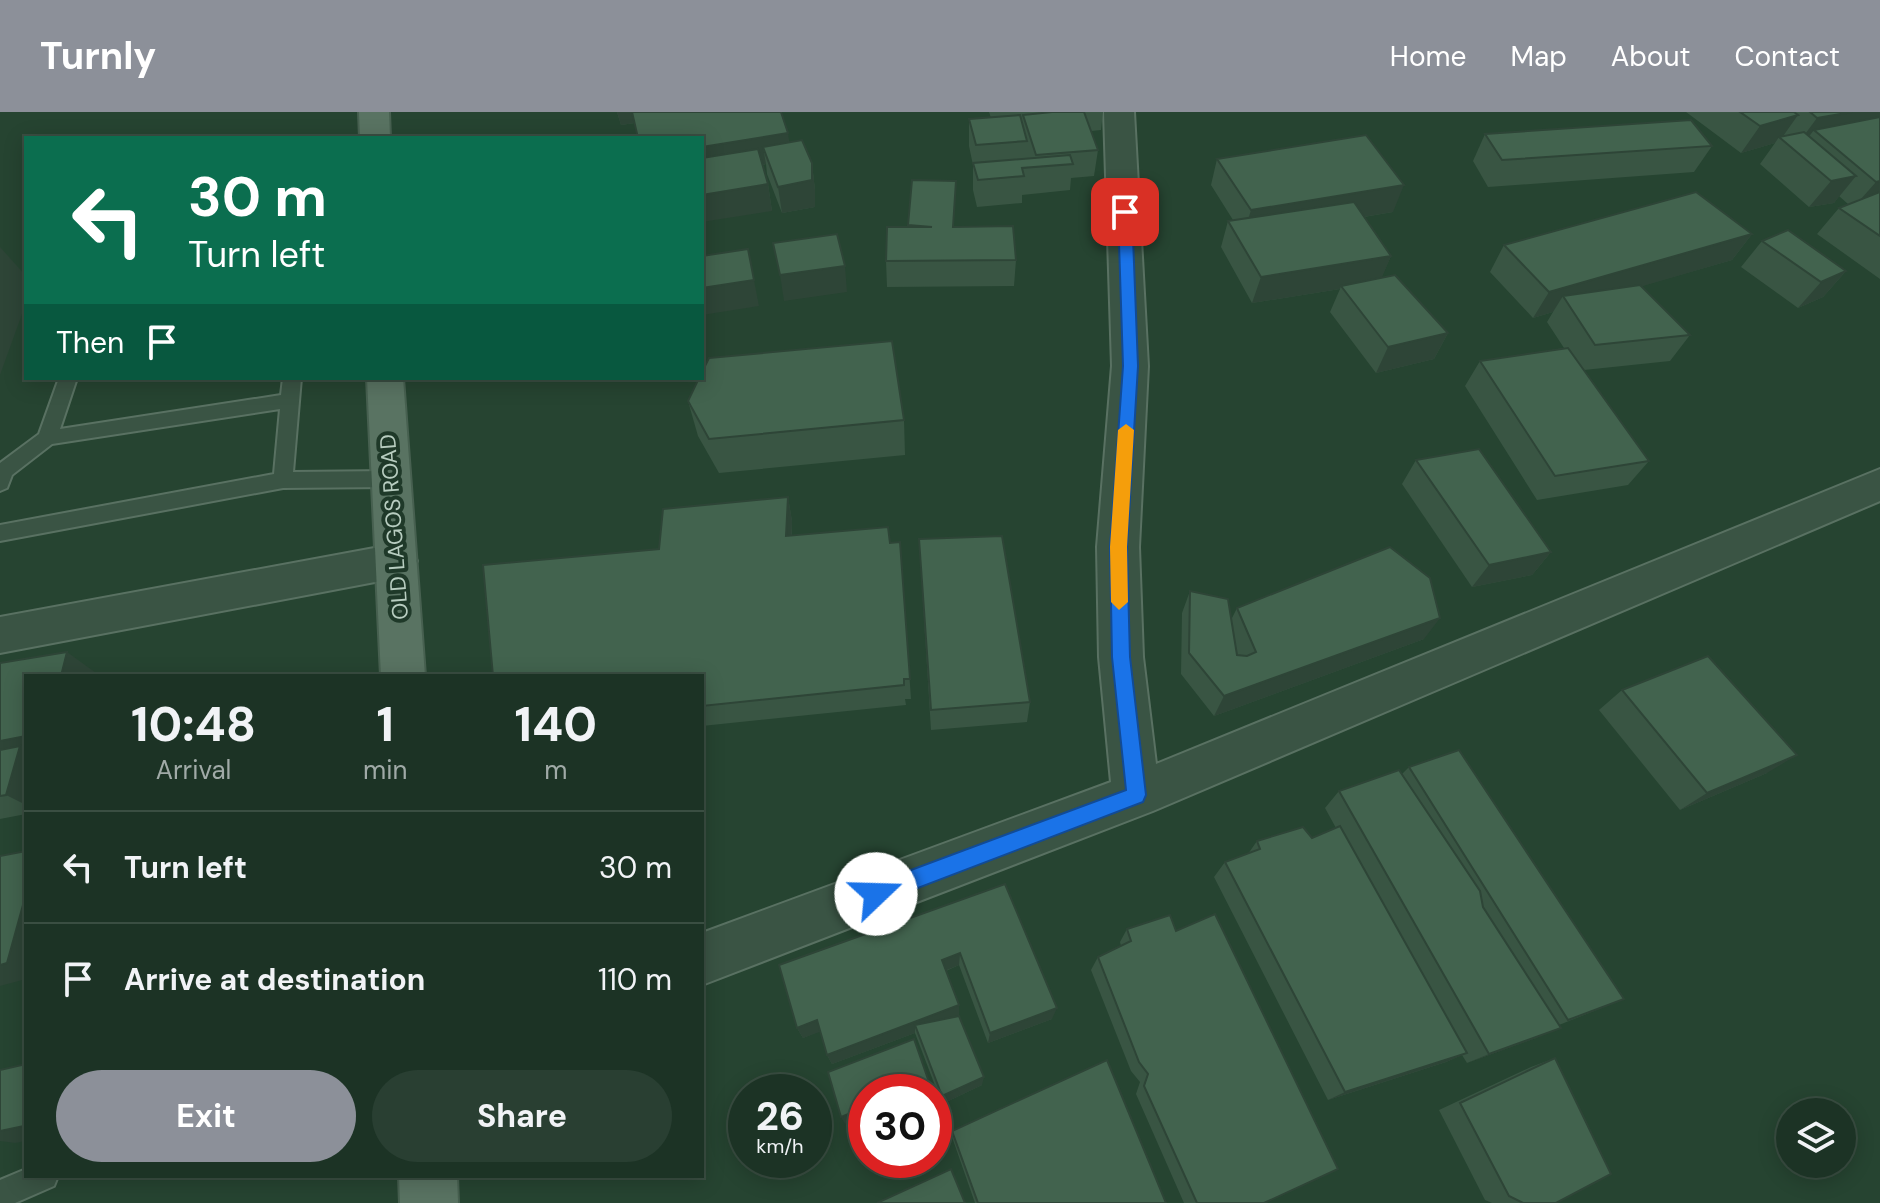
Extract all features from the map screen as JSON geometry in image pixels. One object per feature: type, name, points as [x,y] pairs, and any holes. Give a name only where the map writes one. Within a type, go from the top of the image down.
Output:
[{"type":"main road","points":[[374,112],[375,136]]},
{"type":"main road","name":"OLD LAGOS ROAD","points":[[385,380],[403,674]]},
{"type":"main road","points":[[428,1178],[429,1203]]},
{"type":"street","points":[[1119,112],[1130,366],[1118,547],[1121,657],[1136,795]]},
{"type":"street","points":[[704,958],[1136,795],[1880,484]]},
{"type":"street","points":[[0,635],[396,561]]},
{"type":"lane","points":[[47,438],[67,380]]},
{"type":"lane","points":[[283,480],[292,380]]},
{"type":"lane","points":[[0,483],[4,471],[47,438],[291,400]]},
{"type":"lane","points":[[0,533],[283,480],[390,479]]},
{"type":"lane","points":[[0,1195],[39,1178]]},
{"type":"building","points":[[632,112],[781,112],[788,133],[704,147],[704,136],[638,136]]},
{"type":"building","points":[[1084,112],[1098,150],[1036,155],[1023,115]]},
{"type":"building","points":[[1740,112],[1794,112],[1798,115],[1760,126]]},
{"type":"building","points":[[1810,112],[1852,112],[1817,118]]},
{"type":"building","points":[[1020,115],[1027,141],[976,145],[969,119]]},
{"type":"building","points":[[1880,117],[1880,181],[1876,182],[1814,130]]},
{"type":"building","points":[[1691,120],[1712,146],[1502,160],[1485,134]]},
{"type":"building","points":[[1804,132],[1856,176],[1831,181],[1779,137]]},
{"type":"building","points":[[1366,135],[1404,185],[1251,210],[1217,159]]},
{"type":"building","points":[[802,140],[812,163],[812,180],[778,187],[763,147]]},
{"type":"building","points":[[758,149],[768,184],[704,195],[704,158]]},
{"type":"building","points":[[1070,155],[1073,164],[1022,168],[1024,176],[978,180],[973,163]]},
{"type":"building","points":[[912,180],[956,181],[953,227],[1013,226],[1016,260],[886,261],[887,227],[932,227],[908,225]]},
{"type":"building","points":[[1696,192],[1752,234],[1549,292],[1504,245]]},
{"type":"building","points":[[1880,192],[1880,236],[1839,208]]},
{"type":"building","points":[[1354,202],[1391,256],[1261,277],[1228,221]]},
{"type":"building","points":[[1788,230],[1846,271],[1821,282],[1762,241]]},
{"type":"building","points":[[837,234],[845,266],[780,275],[773,243]]},
{"type":"building","points":[[748,249],[754,280],[704,288],[704,256]]},
{"type":"building","points":[[1395,275],[1448,333],[1388,347],[1341,286]]},
{"type":"building","points":[[1640,285],[1690,335],[1595,345],[1563,296]]},
{"type":"building","points":[[892,341],[904,420],[709,439],[688,401],[698,380],[704,380],[704,368],[709,358]]},
{"type":"building","points":[[1568,348],[1649,461],[1555,476],[1480,361]]},
{"type":"building","points":[[1479,449],[1551,552],[1489,565],[1416,460]]},
{"type":"building","points":[[788,497],[786,536],[888,527],[890,543],[900,542],[910,679],[904,679],[904,685],[704,706],[704,674],[493,674],[483,565],[659,549],[663,509]]},
{"type":"building","points":[[1002,536],[1030,702],[931,710],[919,539]]},
{"type":"building","points":[[1390,547],[1430,578],[1440,618],[1224,696],[1189,653],[1190,591],[1228,599],[1237,655],[1247,656],[1256,652],[1237,608]]},
{"type":"building","points":[[67,652],[62,674],[24,674],[24,736],[0,741],[0,663]]},
{"type":"building","points":[[1708,656],[1797,755],[1707,793],[1622,690]]},
{"type":"building","points":[[20,746],[6,795],[0,796],[0,750]]},
{"type":"building","points":[[1459,750],[1624,999],[1568,1020],[1409,767]]},
{"type":"building","points":[[1399,770],[1480,891],[1483,907],[1561,1028],[1489,1054],[1339,791]]},
{"type":"building","points":[[1340,826],[1467,1053],[1345,1092],[1225,862],[1260,849],[1257,841],[1303,827],[1312,838]]},
{"type":"building","points":[[24,851],[24,901],[7,963],[0,965],[0,856]]},
{"type":"building","points":[[1005,884],[1057,1008],[990,1033],[960,953],[942,960],[959,1005],[827,1055],[817,1020],[797,1028],[779,965]]},
{"type":"building","points":[[1215,914],[1338,1169],[1264,1203],[1197,1203],[1144,1086],[1148,1074],[1139,1062],[1098,957],[1131,941],[1127,929],[1170,915],[1176,931]]},
{"type":"building","points":[[959,1016],[984,1077],[952,1091],[952,1074],[934,1074],[915,1025]]},
{"type":"building","points":[[914,1039],[926,1074],[848,1074],[848,1114],[841,1117],[832,1086],[832,1074],[828,1072]]},
{"type":"building","points":[[1555,1058],[1611,1174],[1556,1203],[1523,1203],[1509,1196],[1460,1103]]},
{"type":"building","points":[[1107,1060],[1166,1203],[978,1203],[952,1131]]},
{"type":"building","points":[[24,1064],[24,1126],[0,1131],[0,1070]]},
{"type":"building","points":[[952,1171],[965,1203],[877,1203],[931,1178],[952,1178]]},
{"type":"slow traffic","points":[[1119,602],[1118,547],[1126,430]]},
{"type":"route","points":[[876,894],[1136,795],[1121,657],[1118,547],[1130,366],[1125,212]]}]
